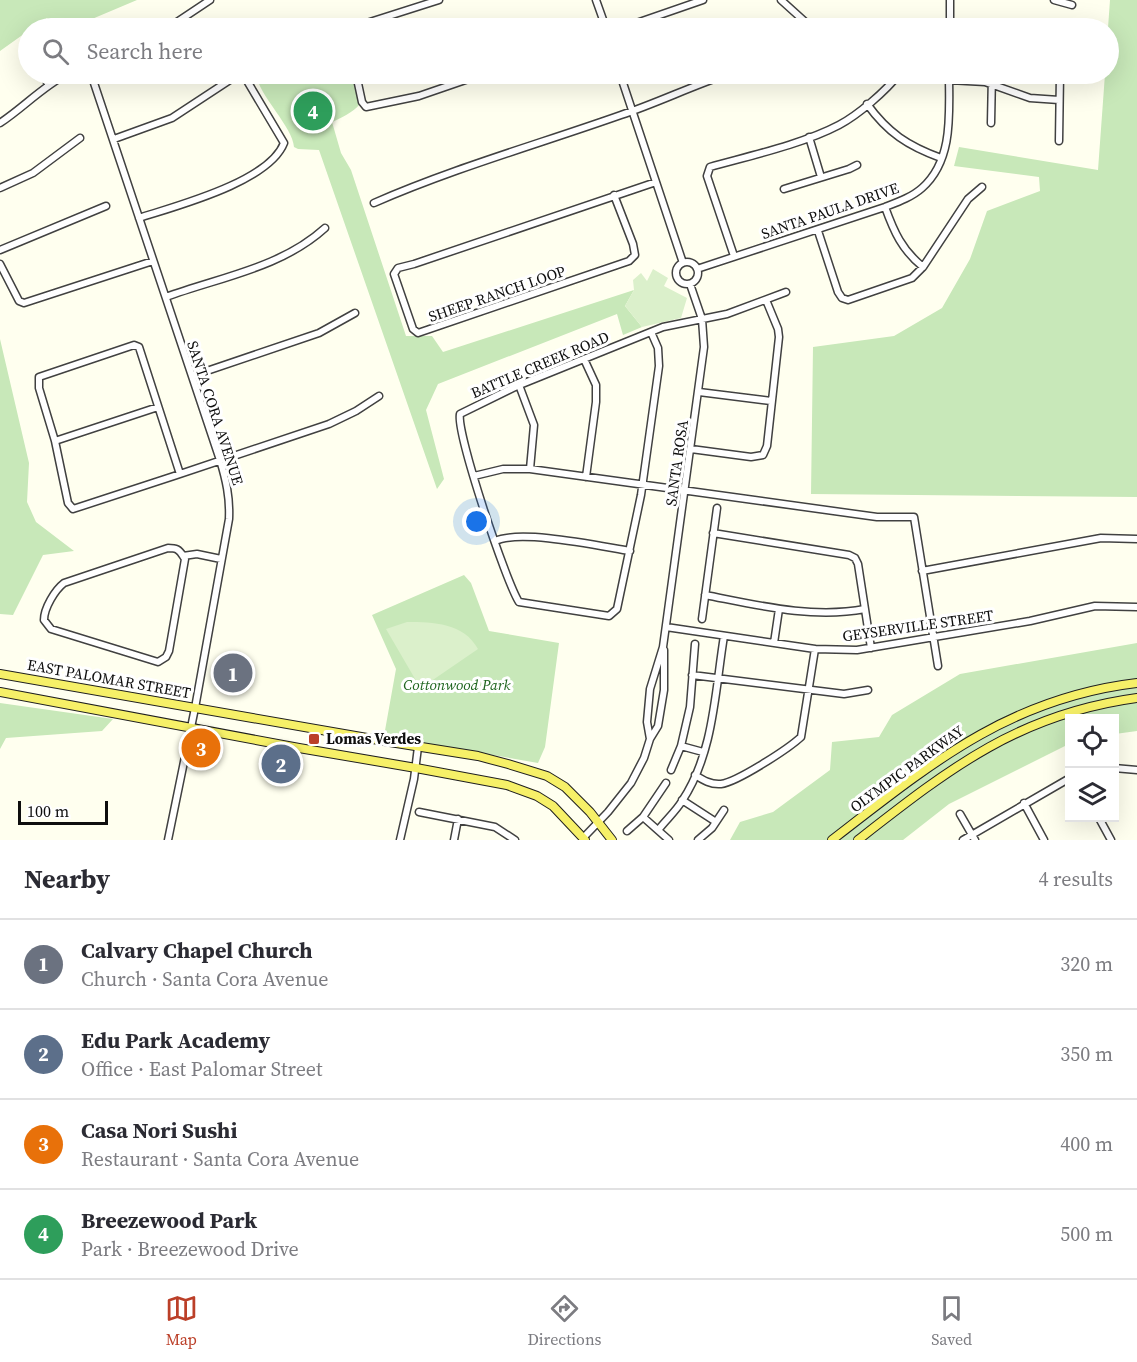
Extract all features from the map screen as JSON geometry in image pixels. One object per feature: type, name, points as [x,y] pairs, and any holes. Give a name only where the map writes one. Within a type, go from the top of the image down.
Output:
[{"type":"main road","name":"EAST PALOMAR STREET","points":[[0,674],[478,756],[547,776],[565,788],[612,840]]},
{"type":"main road","name":"OLYMPIC PARKWAY","points":[[832,840],[927,767],[989,728],[1055,701],[1092,691],[1137,683]]},
{"type":"main road","points":[[0,692],[507,785],[537,796],[553,806],[584,839]]},
{"type":"main road","name":"OLYMPIC PARKWAY","points":[[858,840],[934,781],[975,754],[1017,732],[1096,704],[1137,698]]},
{"type":"street","points":[[183,18],[210,0]]},
{"type":"street","points":[[382,18],[439,0]]},
{"type":"street","points":[[596,0],[602,18]]},
{"type":"street","points":[[651,18],[703,0]]},
{"type":"street","points":[[781,0],[801,18]]},
{"type":"street","points":[[950,0],[950,18]]},
{"type":"street","points":[[1054,0],[1072,5]]},
{"type":"street","points":[[0,123],[48,84]]},
{"type":"street","name":"SANTA CORA AVENUE","points":[[95,84],[220,460],[230,499],[229,519],[195,708],[179,777],[168,840]]},
{"type":"street","points":[[114,139],[172,118],[225,84]]},
{"type":"street","points":[[139,218],[221,191],[247,177],[280,154],[284,143],[247,84]]},
{"type":"street","points":[[358,84],[362,102],[366,107],[419,96],[454,84]]},
{"type":"street","points":[[623,84],[683,263]]},
{"type":"street","points":[[374,203],[632,111],[700,84]]},
{"type":"street","points":[[734,256],[707,176],[710,167],[809,137],[839,125],[891,84]]},
{"type":"street","name":"SANTA PAULA DRIVE","points":[[697,269],[818,231],[913,195],[931,179],[948,137],[949,84]]},
{"type":"street","points":[[988,84],[1030,98],[1059,100]]},
{"type":"street","points":[[1059,141],[1060,84]]},
{"type":"street","points":[[991,123],[992,85]]},
{"type":"street","points":[[867,104],[884,126],[904,141],[941,158]]},
{"type":"street","points":[[809,137],[821,177]]},
{"type":"street","points":[[0,188],[33,173],[80,138]]},
{"type":"street","points":[[784,189],[857,165]]},
{"type":"street","name":"SHEEP RANCH LOOP","points":[[614,195],[633,244],[634,255],[629,261],[418,333],[413,328],[394,274],[398,268],[614,195],[656,182]]},
{"type":"street","points":[[818,231],[838,292],[842,298],[848,300],[912,278],[923,267],[968,199],[982,187]]},
{"type":"street","points":[[0,250],[106,206]]},
{"type":"street","points":[[885,207],[897,239],[923,267]]},
{"type":"street","points":[[166,297],[276,260],[300,248],[325,228]]},
{"type":"street","points":[[0,264],[20,301],[24,303],[153,261]]},
{"type":"street","points":[[683,263],[693,264],[697,269],[696,280],[690,284],[680,282],[676,276],[678,267],[683,263]]},
{"type":"street","name":"SANTA ROSA","points":[[650,739],[647,722],[650,689],[663,647],[704,346],[702,319],[690,284]]},
{"type":"street","name":"BATTLE CREEK ROAD","points":[[630,551],[617,609],[609,616],[519,602],[513,592],[474,476],[462,433],[460,414],[519,385],[651,332],[676,323],[727,314],[786,292]]},
{"type":"street","points":[[691,449],[751,457],[763,455],[767,446],[779,337],[766,300]]},
{"type":"street","points":[[192,376],[319,333],[355,312]]},
{"type":"street","points":[[495,541],[503,537],[537,537],[630,551],[643,484],[659,366],[658,348],[651,332]]},
{"type":"street","points":[[180,474],[139,347],[134,345],[39,377],[39,388],[55,441],[68,503],[73,509],[180,474],[329,424],[356,411],[379,396]]},
{"type":"street","points":[[584,359],[596,385],[596,402],[585,477]]},
{"type":"street","points":[[519,385],[534,425],[530,469]]},
{"type":"street","points":[[699,392],[771,401]]},
{"type":"street","points":[[55,441],[158,407]]},
{"type":"street","points":[[474,476],[503,469],[530,469],[877,517],[914,517],[938,666]]},
{"type":"street","points":[[702,619],[717,508]]},
{"type":"street","points":[[713,533],[849,555],[855,558],[858,564],[872,648]]},
{"type":"street","points":[[922,571],[1101,538],[1137,539]]},
{"type":"street","points":[[168,548],[180,550],[183,556],[185,559],[168,651],[163,660],[153,662],[51,629],[44,620],[44,614],[58,587],[64,583],[168,548]]},
{"type":"street","points":[[183,556],[197,554],[221,559]]},
{"type":"street","points":[[705,595],[779,609],[841,614],[865,609]]},
{"type":"street","name":"GEYSERVILLE STREET","points":[[666,627],[815,649],[857,650],[1030,621],[1095,606],[1137,607]]},
{"type":"street","points":[[774,643],[779,609]]},
{"type":"street","points":[[659,829],[682,801],[703,752],[711,725],[724,636]]},
{"type":"street","points":[[671,770],[681,746],[690,707],[695,644]]},
{"type":"street","name":"SANTA ROSA","points":[[584,839],[631,783],[658,726],[665,663],[663,647]]},
{"type":"street","points":[[694,776],[710,783],[725,783],[791,746],[801,737],[815,649]]},
{"type":"street","points":[[692,675],[844,694],[868,690]]},
{"type":"street","points":[[681,746],[703,752]]},
{"type":"street","points":[[400,840],[416,768],[418,747]]},
{"type":"street","points":[[1119,768],[1137,770]]},
{"type":"street","points":[[963,840],[973,837],[1024,803],[1065,781]]},
{"type":"street","points":[[627,831],[643,817],[666,783]]},
{"type":"street","points":[[682,801],[716,822]]},
{"type":"street","points":[[1024,803],[1044,840]]},
{"type":"street","points":[[698,840],[716,822],[724,810]]},
{"type":"street","points":[[419,812],[495,827],[515,840]]},
{"type":"street","points":[[960,814],[973,837]]},
{"type":"street","points":[[643,817],[669,840]]},
{"type":"street","points":[[454,840],[458,819]]},
{"type":"street","points":[[1101,822],[1111,840]]},
{"type":"green space","points":[[0,0],[137,0],[94,18],[18,18],[18,38],[0,51]]},
{"type":"green space","points":[[1110,0],[1137,0],[1137,497],[811,494],[813,347],[894,336],[942,308],[970,259],[987,211],[1040,191],[1039,177],[954,166],[959,147],[1098,170],[1104,84],[1119,84],[1119,18],[1109,18]]},
{"type":"green space","points":[[259,84],[354,84],[359,105],[332,122],[341,153],[351,170],[406,336],[432,336],[443,352],[634,290],[625,306],[642,327],[623,335],[617,314],[438,384],[426,410],[444,479],[437,489],[319,150],[294,147],[288,130]]},
{"type":"green space","points":[[653,269],[668,278],[664,286],[687,298],[681,318],[642,327],[625,306],[634,290],[633,280],[641,273],[647,281]]},
{"type":"green space","points":[[0,339],[29,463],[27,502],[36,522],[74,551],[43,555],[13,615],[0,614]]},
{"type":"green space","name":"Cottonwood Park","points":[[464,575],[471,583],[489,631],[559,643],[545,747],[538,763],[384,736],[396,669],[372,615]]},
{"type":"green space","points":[[407,622],[437,624],[456,629],[472,640],[478,649],[424,686],[418,684],[386,629]]},
{"type":"green space","points":[[1137,643],[1137,731],[1119,733],[1119,714],[1065,714],[1065,746],[949,804],[903,840],[730,840],[740,822],[773,812],[830,770],[832,742],[879,737],[892,715],[960,674]]},
{"type":"green space","points":[[0,703],[113,719],[102,731],[6,738],[0,749]]},
{"type":"place","name":"Breezewood Park","points":[[313,111]]},
{"type":"place","name":"Calvary Chapel Church","points":[[233,673]]},
{"type":"place","name":"Lomas Verdes","points":[[314,739]]},
{"type":"place","name":"Casa Nori Sushi","points":[[201,748]]},
{"type":"place","name":"Edu Park Academy","points":[[281,764]]}]
